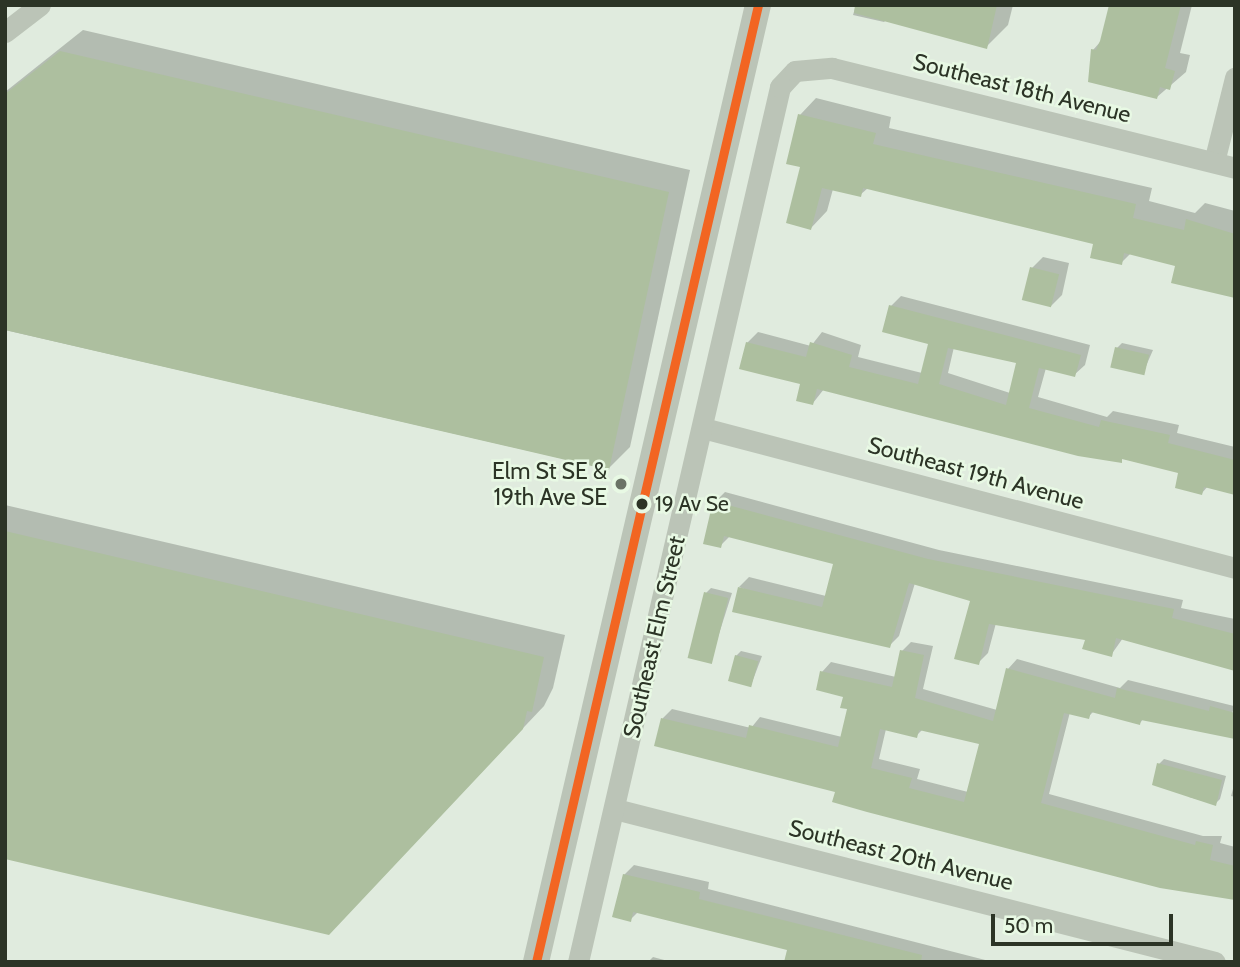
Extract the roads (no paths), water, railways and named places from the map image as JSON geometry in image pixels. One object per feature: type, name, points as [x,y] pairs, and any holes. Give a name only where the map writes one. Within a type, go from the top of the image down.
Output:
[{"type":"street","points":[[5,32],[40,5]]},
{"type":"street","name":"Southeast Elm Street","points":[[536,962],[758,5]]},
{"type":"street","name":"Southeast 18th Avenue","points":[[795,71],[832,68],[1235,168]]},
{"type":"street","name":"Southeast Elm Street","points":[[578,962],[780,87],[795,71]]},
{"type":"street","points":[[1214,162],[1235,78]]},
{"type":"street","name":"Southeast 19th Avenue","points":[[703,428],[1235,568]]},
{"type":"street","name":"Southeast 20th Avenue","points":[[615,809],[1215,962]]},
{"type":"place","name":"Elm St SE & 19th Ave SE","points":[[621,484]]},
{"type":"place","name":"19 Av Se","points":[[642,504]]}]
